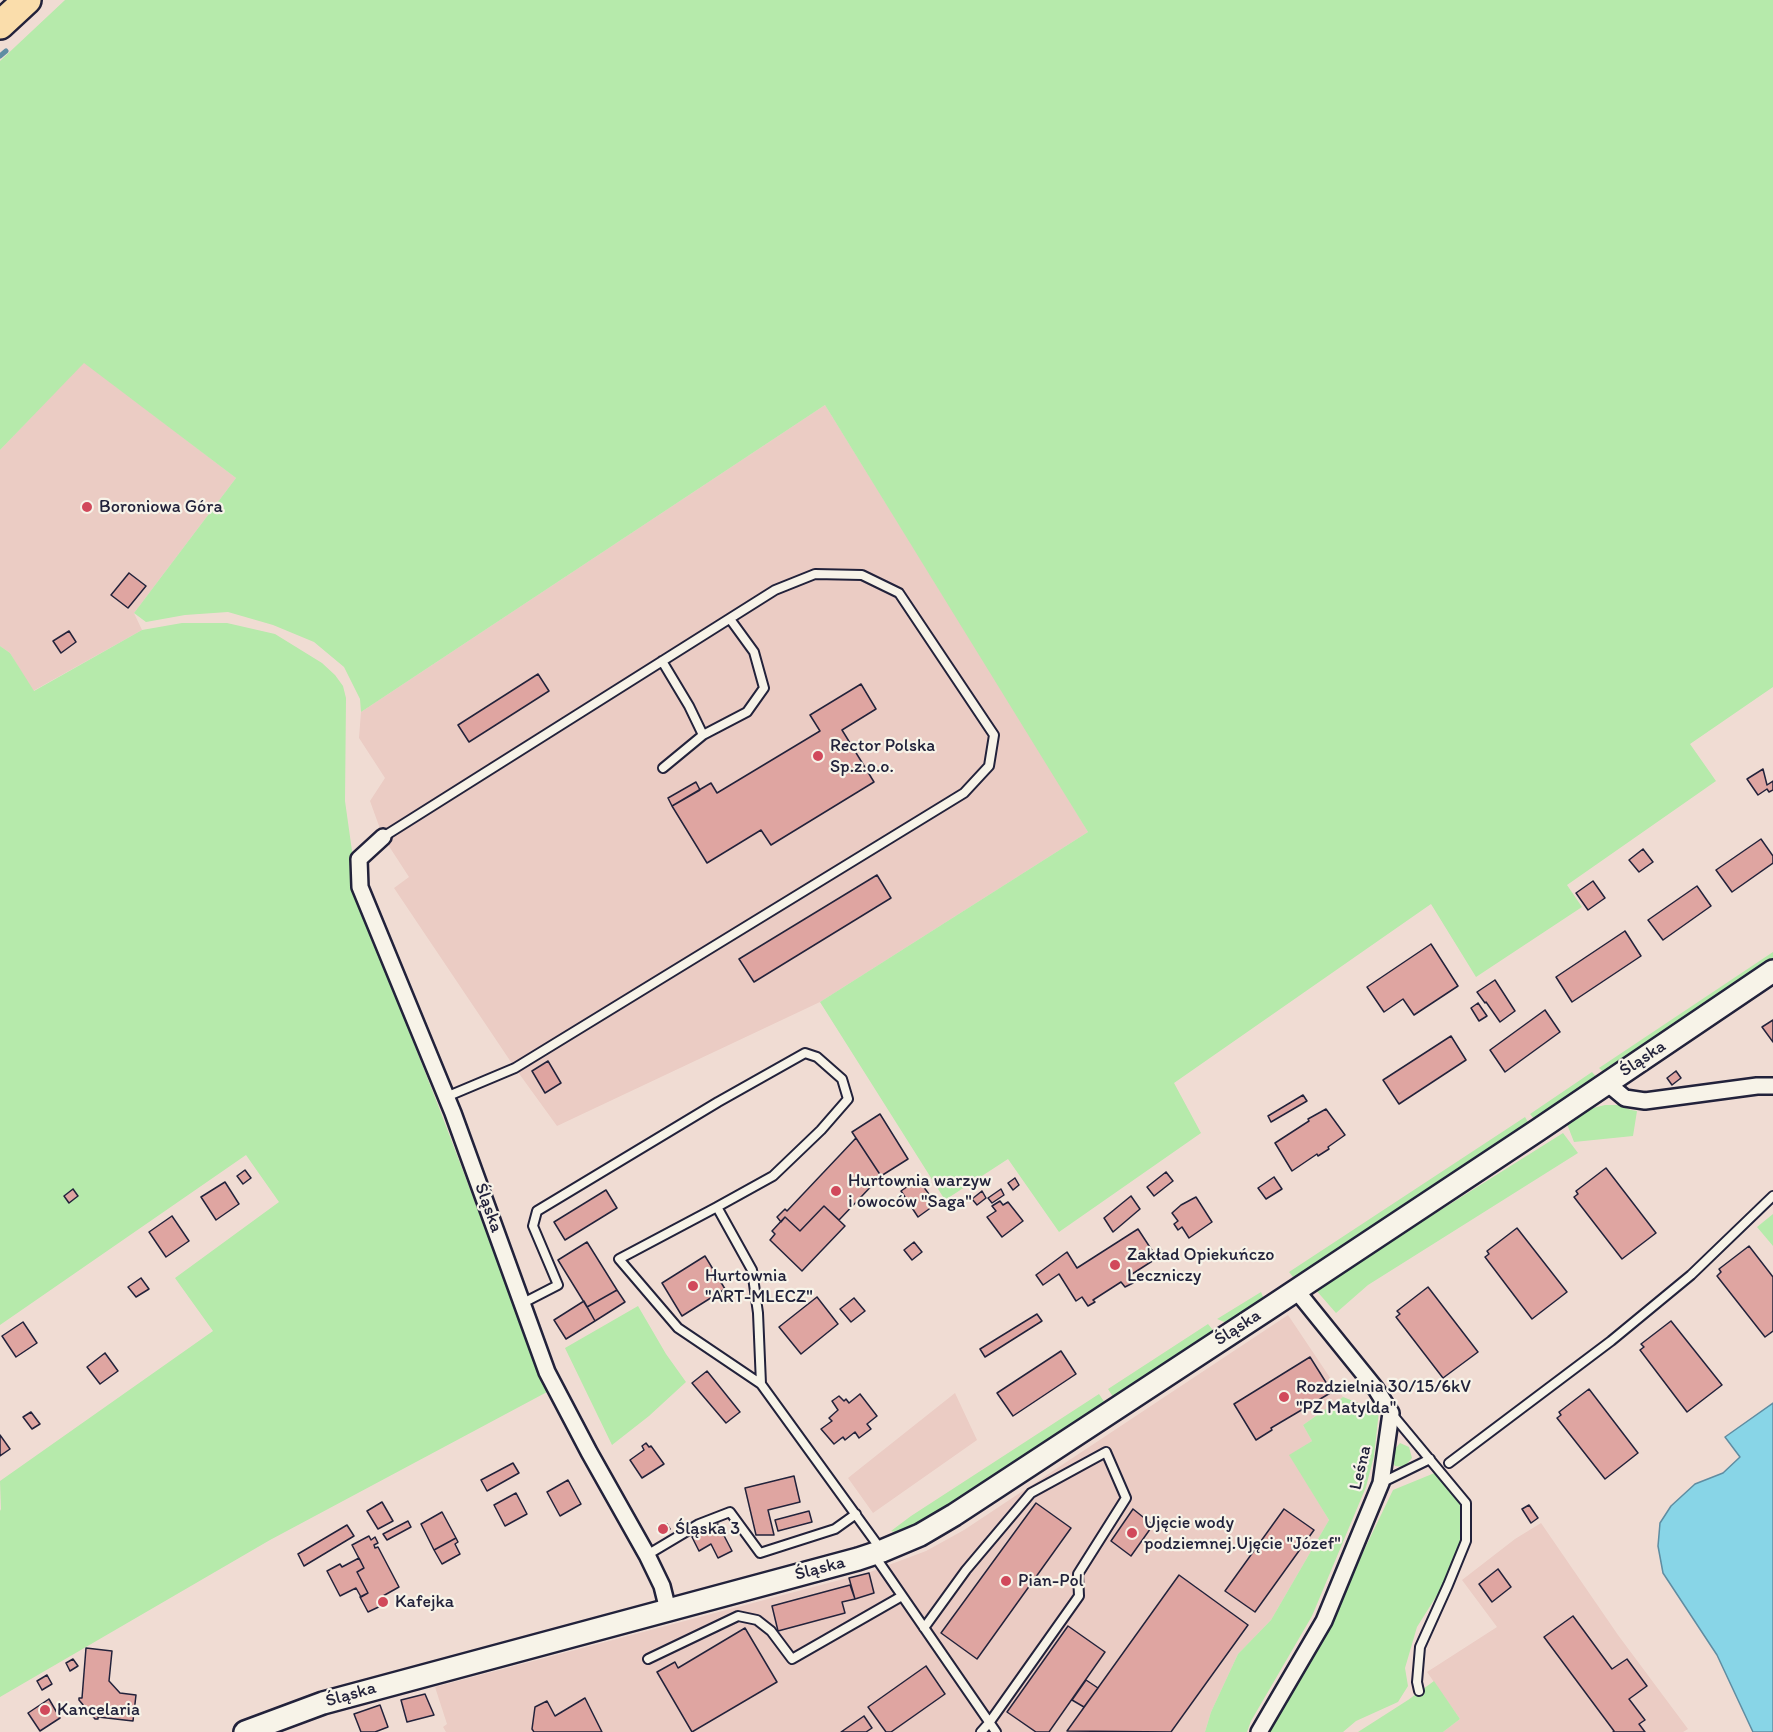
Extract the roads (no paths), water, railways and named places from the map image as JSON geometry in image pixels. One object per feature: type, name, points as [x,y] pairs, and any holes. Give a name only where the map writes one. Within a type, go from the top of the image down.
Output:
[{"type":"highway","points":[[0,25],[27,0]]},
{"type":"main road","name":"Śląska","points":[[255,1730],[323,1703],[878,1552],[920,1535],[954,1515],[1296,1290],[1773,971]]},
{"type":"street","name":"Śląska","points":[[383,837],[359,859],[360,887],[446,1097],[547,1372],[647,1555],[662,1586],[668,1610]]},
{"type":"street","points":[[1608,1083],[1625,1098],[1644,1101],[1757,1086],[1773,1086]]},
{"type":"street","points":[[1296,1290],[1376,1389],[1391,1413]]},
{"type":"street","name":"Leśna","points":[[1259,1732],[1324,1622],[1382,1484],[1391,1413]]},
{"type":"lane","points":[[383,837],[775,590],[815,574],[862,575],[899,593],[994,735],[989,766],[964,793],[514,1068],[446,1097]]},
{"type":"lane","points":[[663,768],[703,735],[747,712],[764,688],[754,652],[730,619]]},
{"type":"lane","points":[[662,661],[689,706],[703,735]]},
{"type":"lane","points":[[523,1303],[558,1285],[533,1226],[537,1211],[718,1102],[805,1053],[817,1057],[842,1079],[848,1099],[820,1130],[772,1176],[619,1259],[678,1329],[761,1384],[856,1514],[902,1596],[996,1732]]},
{"type":"lane","points":[[1449,1463],[1611,1341],[1691,1275],[1773,1196]]},
{"type":"lane","points":[[717,1207],[752,1270],[758,1312],[761,1384]]},
{"type":"lane","points":[[1391,1413],[1466,1503],[1466,1541],[1420,1647],[1417,1682],[1419,1691]]},
{"type":"lane","points":[[924,1628],[966,1570],[1031,1493],[1106,1452],[1126,1498],[1078,1574],[1079,1596],[989,1724],[981,1732]]},
{"type":"lane","points":[[1382,1484],[1430,1459]]},
{"type":"lane","points":[[647,1555],[699,1524],[730,1512],[760,1553],[835,1529],[856,1514]]},
{"type":"lane","points":[[648,1659],[738,1617],[757,1620],[771,1631],[792,1659],[902,1596]]},
{"type":"water","points":[[1773,1403],[1773,1732],[1753,1732],[1717,1655],[1663,1573],[1658,1546],[1660,1523],[1671,1506],[1695,1484],[1723,1473],[1740,1457],[1725,1437]]},
{"type":"waterway","points":[[0,56],[6,51]]},
{"type":"place","name":"Boroniowa Góra","points":[[87,507]]},
{"type":"place","name":"Rector Polska Sp.z.o.o.","points":[[818,756]]},
{"type":"place","name":"Hurtownia warzyw i owoców \"Saga\"","points":[[836,1191]]},
{"type":"place","name":"Zakład Opiekuńczo Leczniczy","points":[[1115,1265]]},
{"type":"place","name":"Hurtownia \"ART-MLECZ\"","points":[[693,1286]]},
{"type":"place","name":"Rozdzielnia 30/15/6kV \"PZ Matylda\"","points":[[1284,1397]]},
{"type":"place","name":"Śląska 3","points":[[663,1529]]},
{"type":"place","name":"Ujęcie wody podziemnej.Ujęcie \"Józef\"","points":[[1132,1533]]},
{"type":"place","name":"Pian-Pol","points":[[1006,1581]]},
{"type":"place","name":"Kafejka","points":[[383,1602]]},
{"type":"place","name":"Kancelaria","points":[[45,1710]]}]
